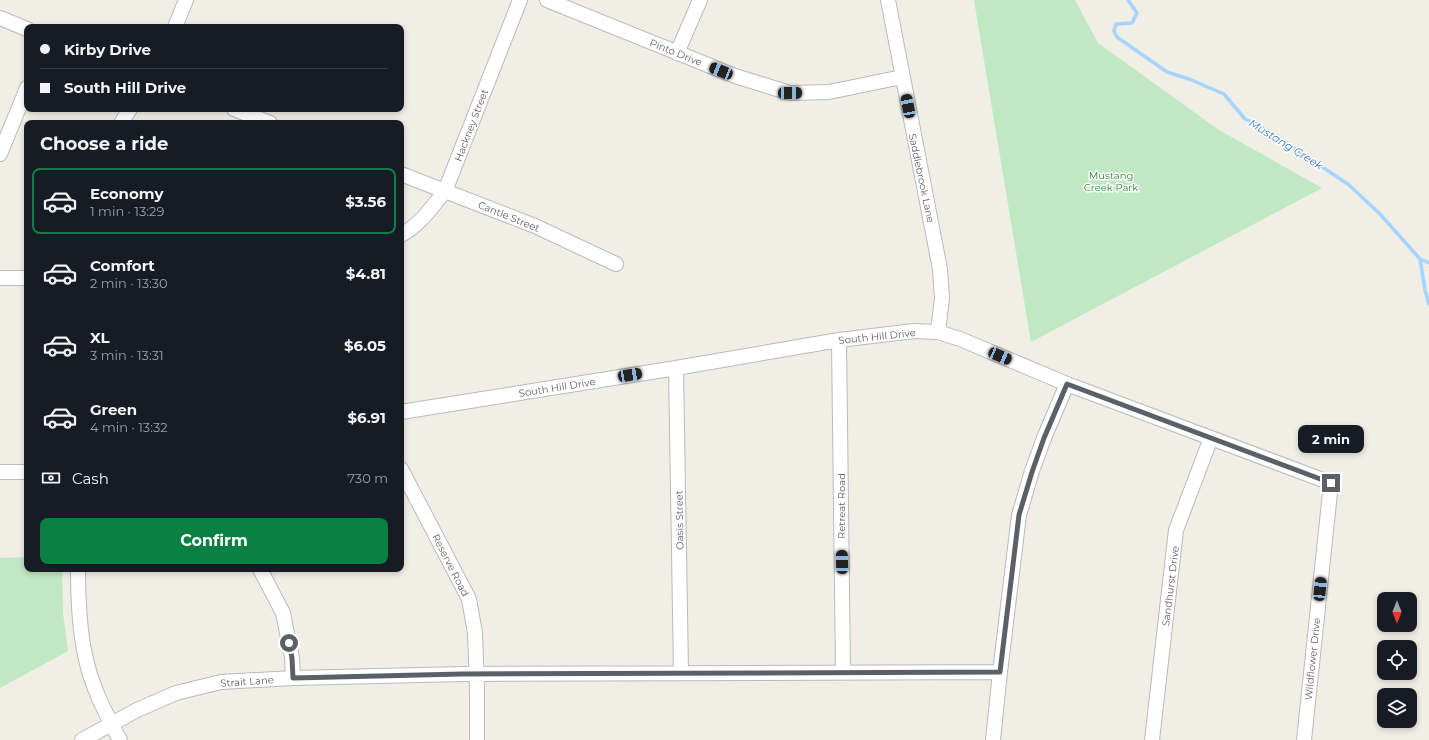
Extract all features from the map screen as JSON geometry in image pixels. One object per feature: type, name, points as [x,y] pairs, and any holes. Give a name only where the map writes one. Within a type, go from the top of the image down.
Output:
[{"type":"street","points":[[176,24],[186,0]]},
{"type":"street","name":"Hackney Street","points":[[404,233],[429,212],[445,191],[520,0]]},
{"type":"street","name":"Pinto Drive","points":[[547,0],[735,76],[790,93],[829,92],[902,77]]},
{"type":"street","points":[[677,53],[700,0]]},
{"type":"street","name":"Saddlebrook Lane","points":[[888,0],[940,269],[942,298],[938,332]]},
{"type":"street","points":[[0,18],[24,28]]},
{"type":"street","points":[[0,154],[24,95]]},
{"type":"street","points":[[242,112],[262,120]]},
{"type":"street","name":"Cantle Street","points":[[404,175],[535,226],[616,264]]},
{"type":"street","points":[[0,278],[24,278]]},
{"type":"street","name":"South Hill Drive","points":[[404,412],[839,340],[914,331],[938,332],[960,339],[1067,384],[1331,483]]},
{"type":"street","name":"Retreat Road","points":[[839,340],[843,672]]},
{"type":"street","name":"Oasis Street","points":[[676,368],[681,672]]},
{"type":"street","points":[[994,740],[1000,672],[1019,515],[1044,438],[1067,384]]},
{"type":"street","name":"Sandhurst Drive","points":[[1152,740],[1176,530],[1211,438]]},
{"type":"street","points":[[0,472],[24,472]]},
{"type":"street","name":"Reserve Road","points":[[404,475],[469,599],[475,633],[477,674],[476,740]]},
{"type":"street","name":"Wildflower Drive","points":[[1304,740],[1331,483]]},
{"type":"street","points":[[78,572],[80,617],[85,656],[94,686],[111,725],[120,740]]},
{"type":"street","points":[[262,572],[283,614],[292,658],[293,678]]},
{"type":"street","name":"Strait Lane","points":[[82,740],[137,710],[176,693],[221,682],[293,678],[477,674],[681,672],[1000,672]]},
{"type":"green space","name":"Mustang Creek Park","points":[[974,0],[1075,0],[1098,43],[1219,130],[1322,188],[1031,342]]},
{"type":"green space","points":[[24,557],[24,572],[62,572],[63,613],[68,651],[0,688],[0,558]]},
{"type":"waterway","name":"Mustang Creek","points":[[1128,0],[1137,13],[1132,23],[1116,24],[1114,31],[1117,37],[1167,72],[1189,79],[1224,94],[1245,119],[1257,124],[1278,137],[1349,185],[1380,214],[1420,259],[1429,263]]},
{"type":"waterway","points":[[1420,259],[1429,304]]},
{"type":"route","points":[[289,643],[292,658],[293,678],[462,674],[681,672],[1000,672],[1019,515],[1044,438],[1067,384],[1331,483]]}]
